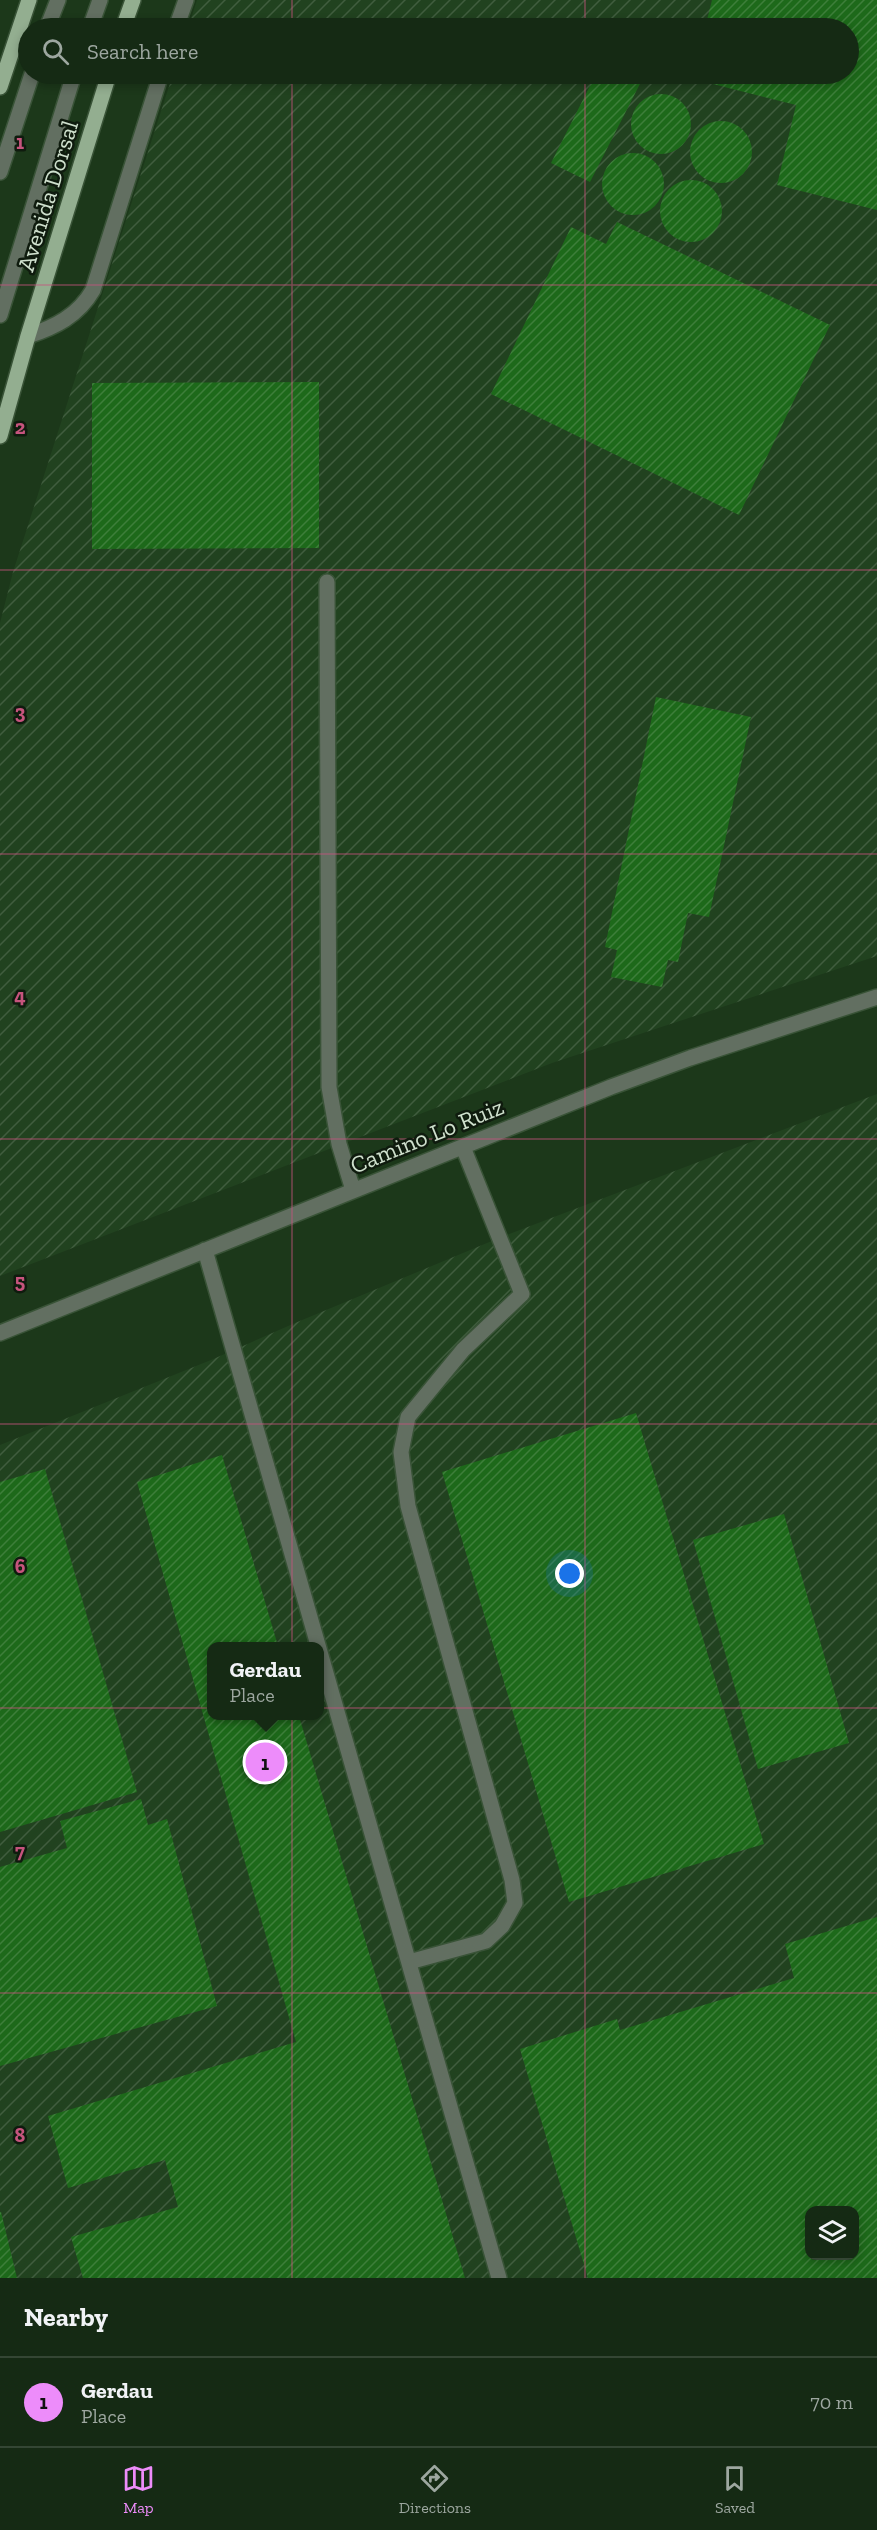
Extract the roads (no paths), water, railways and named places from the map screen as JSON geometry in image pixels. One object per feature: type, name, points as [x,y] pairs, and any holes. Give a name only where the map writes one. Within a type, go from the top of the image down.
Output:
[{"type":"main road","points":[[23,18],[29,0]]},
{"type":"main road","points":[[127,18],[133,0]]},
{"type":"main road","points":[[0,87],[18,33]]},
{"type":"main road","name":"Avenida Dorsal","points":[[0,436],[28,336],[106,84]]},
{"type":"street","points":[[51,18],[58,0]]},
{"type":"street","points":[[94,18],[100,0]]},
{"type":"street","points":[[180,18],[186,0]]},
{"type":"street","points":[[0,172],[29,84]]},
{"type":"street","points":[[0,315],[71,84]]},
{"type":"street","points":[[28,336],[62,322],[86,302],[93,290],[158,84]]},
{"type":"street","points":[[327,582],[329,1087],[339,1144],[353,1190]]},
{"type":"street","name":"Camino Lo Ruiz","points":[[0,1333],[353,1190],[690,1058],[877,996]]},
{"type":"street","points":[[409,1962],[486,1941],[502,1926],[515,1903],[512,1880],[408,1506],[401,1452],[408,1416],[463,1350],[522,1294],[463,1147]]},
{"type":"street","points":[[206,1250],[318,1642]]},
{"type":"street","points":[[324,1664],[499,2278]]},
{"type":"place","name":"Gerdau","points":[[265,1762]]}]
